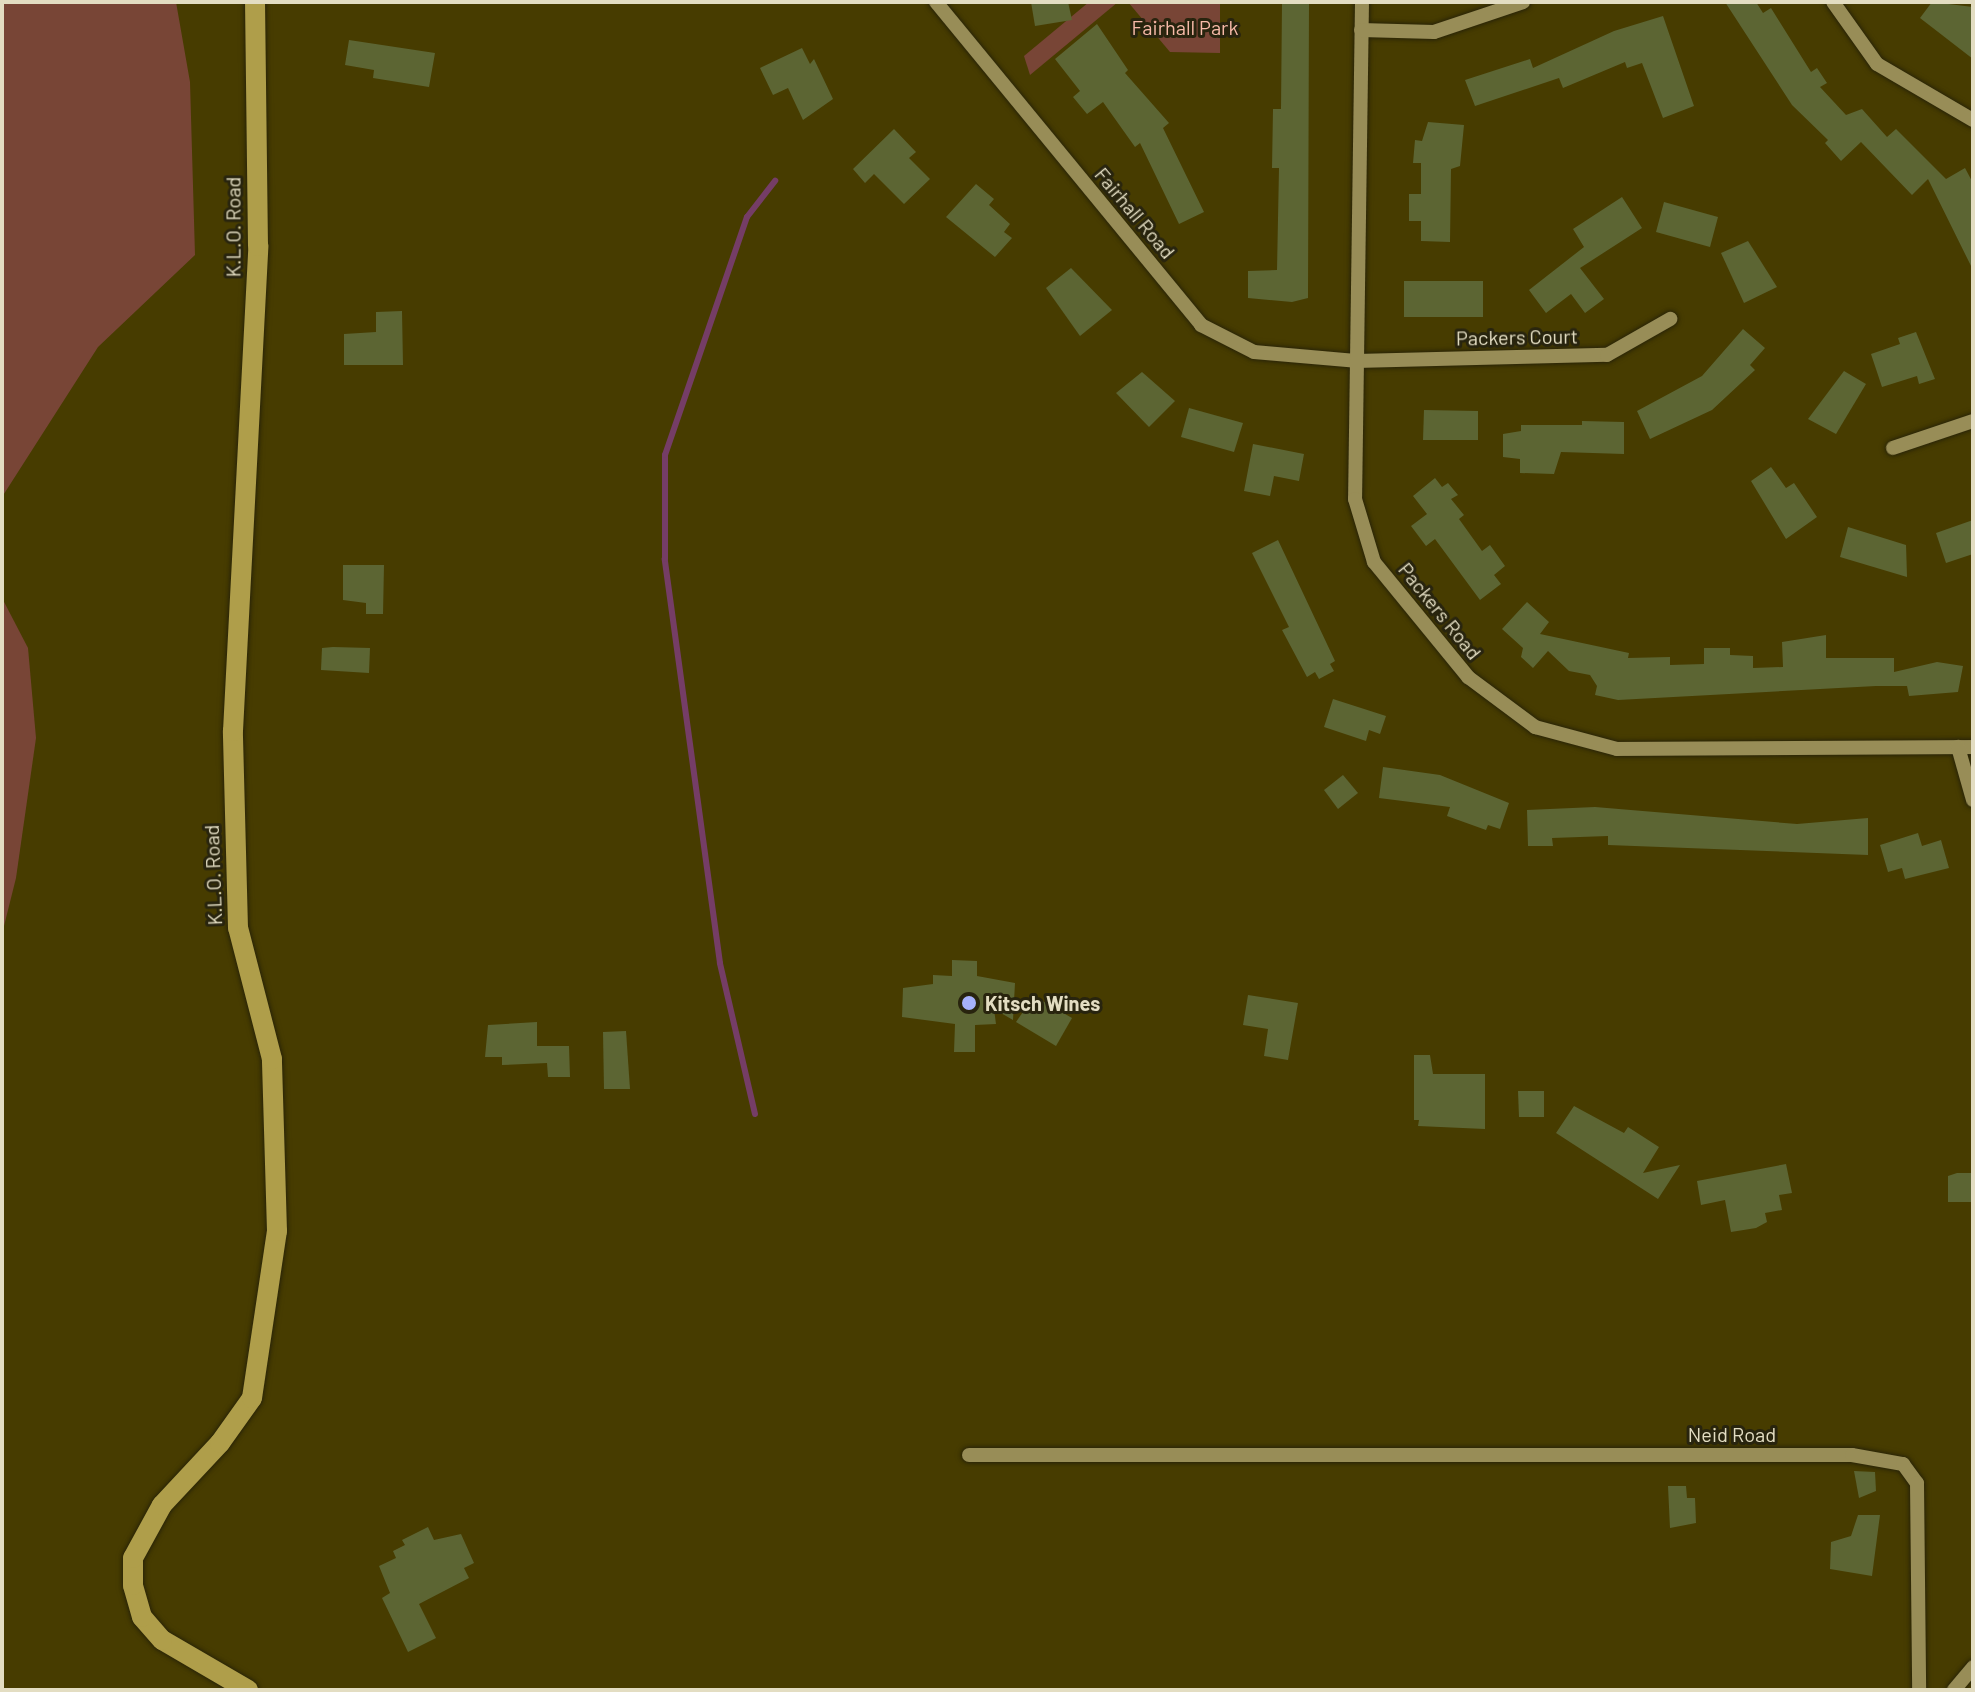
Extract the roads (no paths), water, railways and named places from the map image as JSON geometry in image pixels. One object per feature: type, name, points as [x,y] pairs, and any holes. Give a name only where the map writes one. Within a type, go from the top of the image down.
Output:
[{"type":"main road","name":"K.L.O. Road","points":[[248,1690],[162,1640],[142,1617],[133,1585],[133,1558],[162,1505],[220,1443],[252,1398],[277,1231],[272,1059],[238,928],[233,731],[258,246],[255,2]]},
{"type":"street","name":"Fairhall Road","points":[[936,2],[1201,325],[1254,352],[1356,361]]},
{"type":"street","name":"Packers Road","points":[[1362,2],[1355,499],[1374,562],[1468,677],[1535,727],[1617,749],[1966,747]]},
{"type":"street","points":[[1361,30],[1434,32],[1523,2]]},
{"type":"street","points":[[1833,2],[1877,64],[1973,120]]},
{"type":"street","name":"Packers Court","points":[[1356,361],[1607,355],[1670,319]]},
{"type":"street","points":[[1893,448],[1973,421]]},
{"type":"street","points":[[1966,747],[1973,800]]},
{"type":"street","name":"Neid Road","points":[[969,1455],[1329,1451],[1852,1455],[1903,1464],[1917,1483],[1919,1690]]},
{"type":"street","points":[[1954,1690],[1973,1667]]},
{"type":"waterway","points":[[755,1114],[720,963],[665,559],[665,455],[747,217],[775,181]]},
{"type":"place","name":"Kitsch Wines","points":[[969,1003]]},
{"type":"park label","name":"Fairhall Park","points":[[1185,27]]}]
